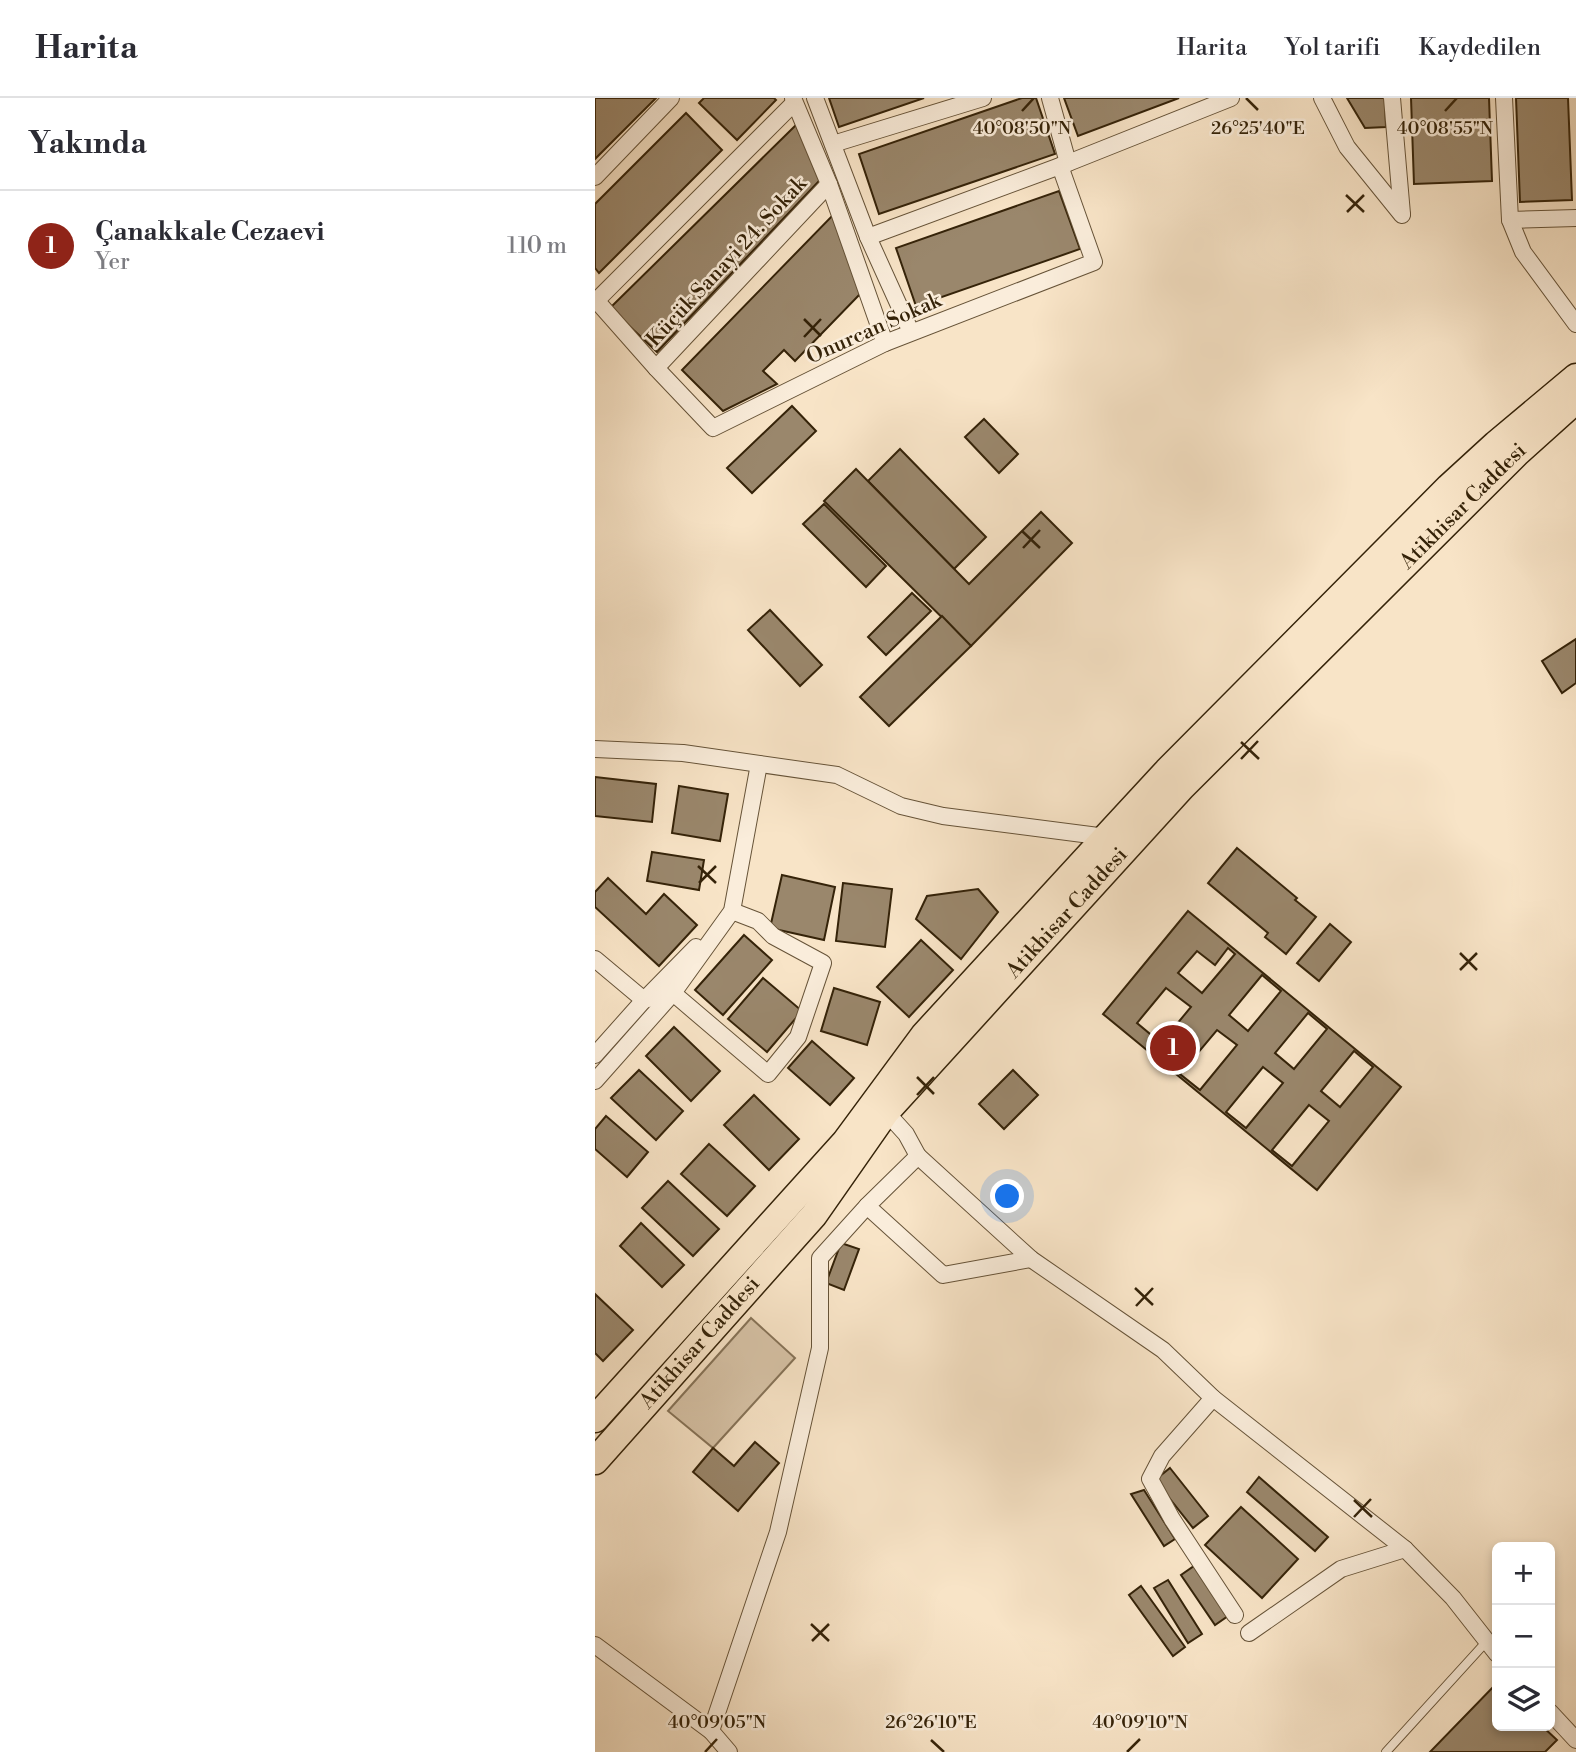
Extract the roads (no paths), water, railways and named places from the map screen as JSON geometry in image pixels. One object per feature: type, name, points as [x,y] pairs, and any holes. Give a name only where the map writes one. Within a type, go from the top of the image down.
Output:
[{"type":"highway","name":"Atikhisar Caddesi","points":[[595,1461],[814,1215],[886,1112],[1105,837],[1449,487],[1576,377]]},
{"type":"highway","name":"Atikhisar Caddesi","points":[[595,1419],[845,1142],[925,1035],[991,981],[1517,453],[1576,400]]},
{"type":"street","points":[[595,177],[671,98]]},
{"type":"street","points":[[815,98],[868,237],[911,332]]},
{"type":"street","points":[[833,144],[983,98]]},
{"type":"street","points":[[1050,98],[1064,164]]},
{"type":"street","points":[[868,237],[1231,98]]},
{"type":"street","points":[[1322,98],[1347,147],[1402,215],[1392,98]]},
{"type":"street","points":[[1504,98],[1510,220],[1523,252],[1576,324]]},
{"type":"street","points":[[656,368],[596,300],[794,101],[829,184],[885,343]]},
{"type":"street","name":"Onurcan Sokak","points":[[656,368],[713,428],[885,343],[1094,262],[1064,164]]},
{"type":"street","name":"Küçük Sanayi 24. Sokak","points":[[656,368],[829,184]]},
{"type":"street","points":[[1510,220],[1576,218]]},
{"type":"street","points":[[595,749],[683,753],[837,775],[901,806],[943,816],[1105,837]]},
{"type":"street","points":[[595,1081],[673,993],[731,911],[759,764]]},
{"type":"street","points":[[673,993],[768,1074],[798,1037],[823,963],[773,936],[758,921],[731,911]]},
{"type":"street","points":[[595,1055],[644,1000],[731,911]]},
{"type":"street","points":[[595,959],[644,1000]]},
{"type":"street","points":[[644,1000],[673,993]]},
{"type":"street","points":[[886,1112],[906,1134],[918,1156],[1031,1259],[1163,1350],[1213,1398],[1405,1549],[1454,1598],[1492,1647]]},
{"type":"street","points":[[711,1731],[778,1532],[820,1348],[820,1258],[867,1206],[918,1156]]},
{"type":"street","points":[[867,1206],[943,1275],[1031,1259]]},
{"type":"street","points":[[1213,1398],[1163,1456],[1150,1479],[1172,1519],[1235,1615]]},
{"type":"street","points":[[1249,1633],[1341,1569],[1405,1549]]},
{"type":"street","points":[[595,1645],[711,1731],[729,1752]]},
{"type":"street","points":[[1555,1717],[1576,1740]]},
{"type":"street","points":[[1572,1752],[1576,1747]]},
{"type":"lane","points":[[1386,1752],[1492,1647]]},
{"type":"place","name":"Çanakkale Cezaevi","points":[[1173,1048]]}]
